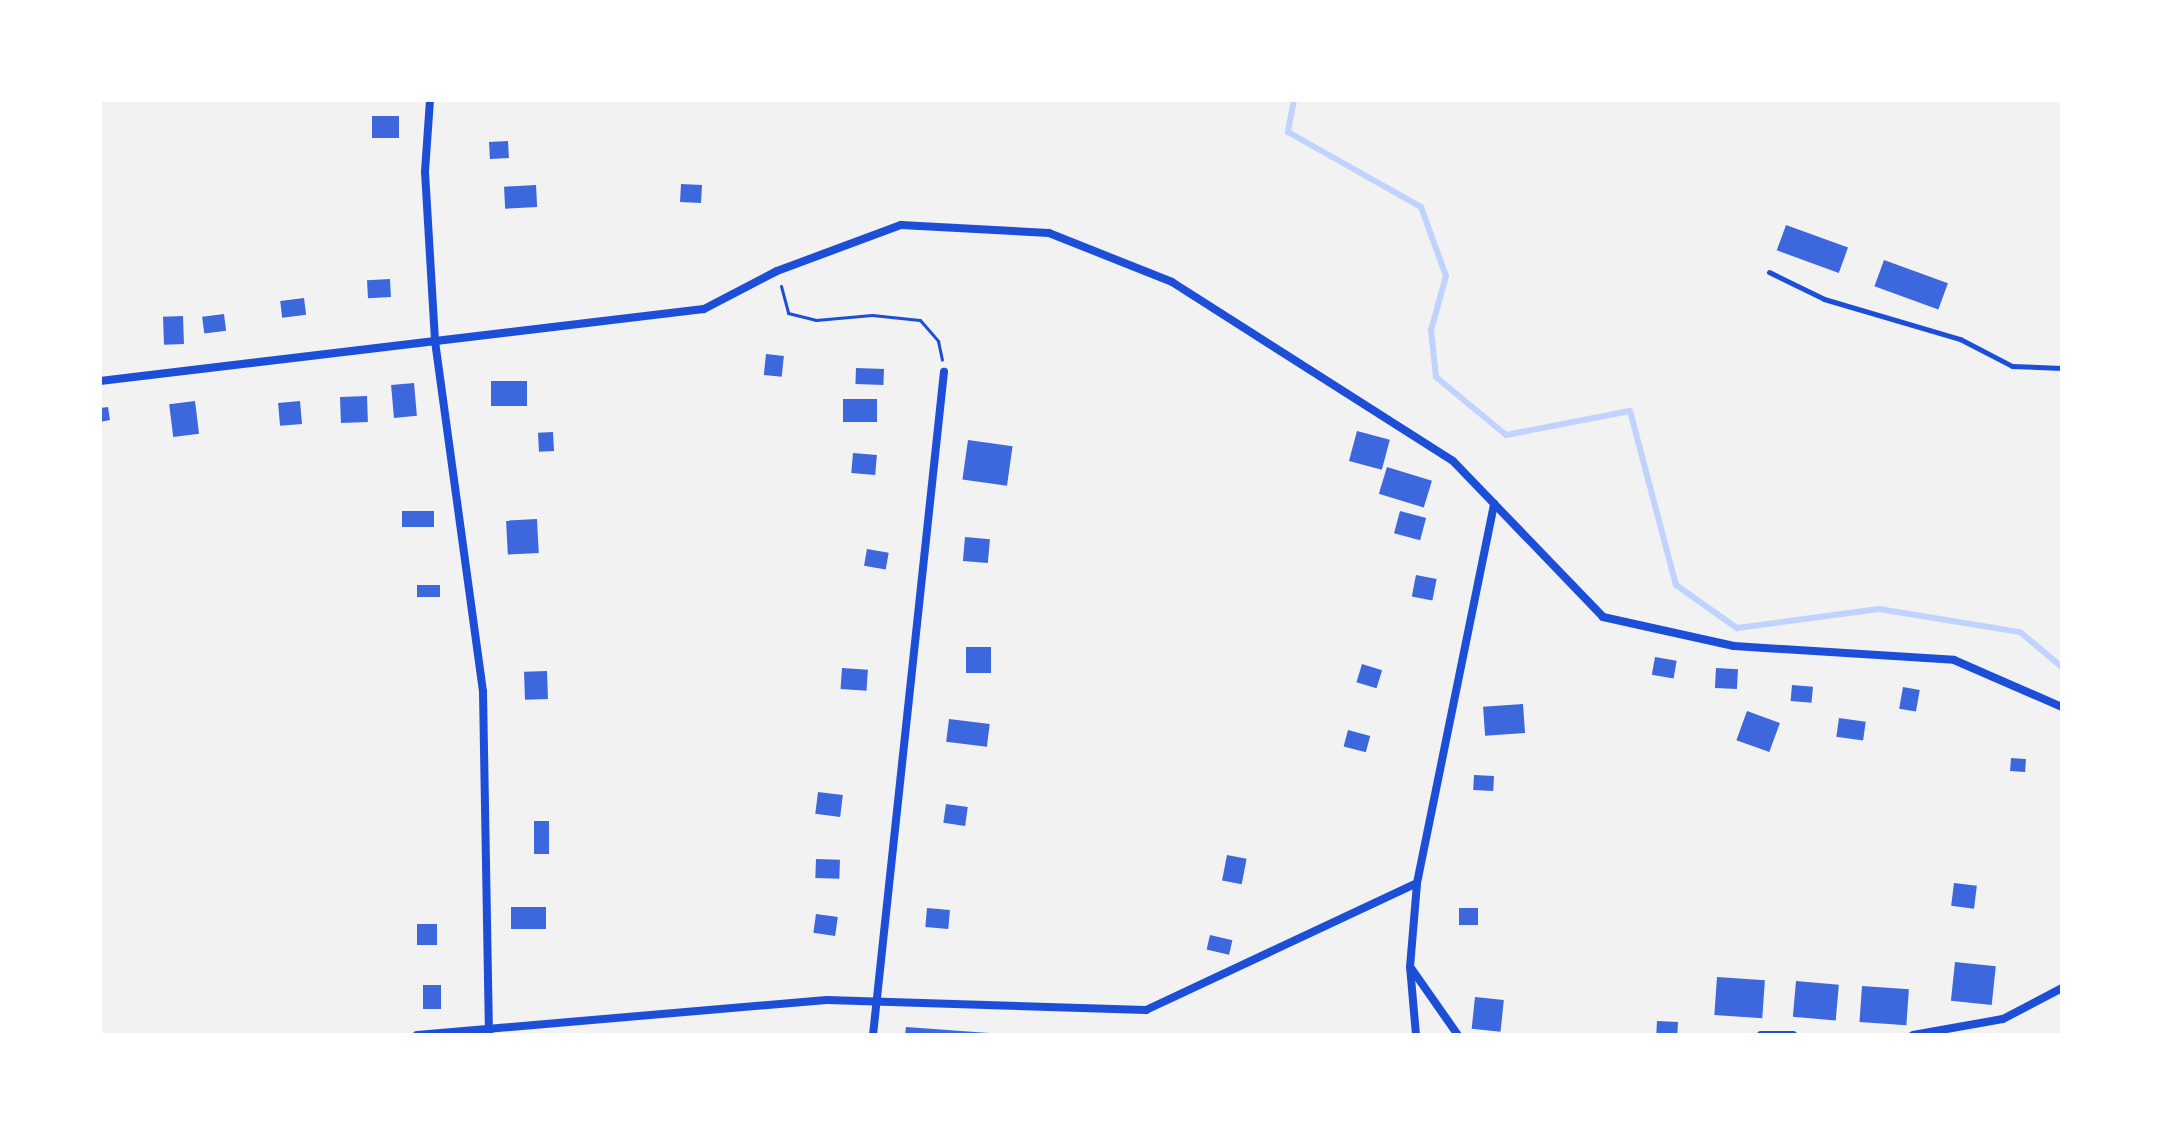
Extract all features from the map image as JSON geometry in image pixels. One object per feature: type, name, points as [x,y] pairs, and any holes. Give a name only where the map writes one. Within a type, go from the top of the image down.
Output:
[{"type":"street","points":[[430,100],[425,172],[435,341],[483,692],[489,1031]]},
{"type":"street","points":[[100,381],[704,309],[777,271],[901,225],[1049,233],[1172,282],[1453,461],[1603,617],[1734,646],[1954,660],[2062,707]]},
{"type":"street","points":[[873,1035],[944,372]]},
{"type":"street","points":[[1416,1035],[1410,967],[1417,883],[1494,504]]},
{"type":"street","points":[[417,1035],[827,1000],[877,1004],[1146,1010],[1417,883]]},
{"type":"street","points":[[1410,967],[1458,1035]]},
{"type":"street","points":[[1913,1035],[2003,1019],[2062,988]]},
{"type":"street","points":[[1761,1035],[1793,1035]]},
{"type":"lane","points":[[1769,272],[1824,299],[1960,339],[2012,366],[2062,368]]},
{"type":"path","points":[[777,271],[788,313],[816,320],[872,315],[920,320],[938,341],[944,372]]},
{"type":"building","points":[[372,116],[399,116],[399,138],[372,138]]},
{"type":"building","points":[[508,141],[509,158],[490,159],[489,142]]},
{"type":"building","points":[[681,184],[702,185],[701,203],[680,202]]},
{"type":"building","points":[[536,185],[537,207],[505,209],[504,187]]},
{"type":"building","points":[[1786,225],[1848,248],[1839,273],[1777,250]]},
{"type":"building","points":[[1884,260],[1948,283],[1938,310],[1874,286]]},
{"type":"building","points":[[390,279],[391,297],[368,298],[367,280]]},
{"type":"building","points":[[304,298],[306,315],[282,318],[280,301]]},
{"type":"building","points":[[224,314],[226,331],[204,334],[202,317]]},
{"type":"building","points":[[183,316],[184,344],[164,345],[163,317]]},
{"type":"building","points":[[766,354],[784,356],[782,377],[764,375]]},
{"type":"building","points":[[856,368],[884,369],[883,385],[855,384]]},
{"type":"building","points":[[491,381],[527,381],[527,406],[491,406]]},
{"type":"building","points":[[414,383],[417,416],[394,418],[391,385]]},
{"type":"building","points":[[367,396],[368,422],[341,423],[340,397]]},
{"type":"building","points":[[843,399],[877,399],[877,422],[843,422]]},
{"type":"building","points":[[195,401],[199,434],[173,437],[169,404]]},
{"type":"building","points":[[300,401],[302,424],[280,426],[278,403]]},
{"type":"building","points":[[108,407],[110,420],[100,422],[100,408]]},
{"type":"building","points":[[1357,431],[1390,440],[1382,470],[1349,461]]},
{"type":"building","points":[[553,432],[554,451],[539,452],[538,433]]},
{"type":"building","points":[[968,440],[1013,446],[1007,486],[962,480]]},
{"type":"building","points":[[853,453],[877,455],[875,475],[851,473]]},
{"type":"building","points":[[1387,467],[1432,481],[1424,508],[1379,494]]},
{"type":"building","points":[[402,511],[434,511],[434,527],[402,527]]},
{"type":"building","points":[[1400,511],[1426,518],[1420,540],[1394,533]]},
{"type":"building","points":[[537,519],[539,553],[508,555],[506,521]]},
{"type":"building","points":[[965,537],[990,539],[988,563],[963,561]]},
{"type":"building","points":[[867,549],[889,553],[886,570],[864,566]]},
{"type":"building","points":[[1416,575],[1437,579],[1432,601],[1412,597]]},
{"type":"building","points":[[417,585],[440,585],[440,597],[417,597]]},
{"type":"building","points":[[966,647],[991,647],[991,673],[966,673]]},
{"type":"building","points":[[1655,657],[1677,661],[1674,679],[1652,675]]},
{"type":"building","points":[[1362,664],[1382,670],[1377,688],[1356,682]]},
{"type":"building","points":[[842,668],[868,670],[866,691],[841,689]]},
{"type":"building","points":[[1716,668],[1738,669],[1737,689],[1715,688]]},
{"type":"building","points":[[547,671],[548,699],[525,700],[524,672]]},
{"type":"building","points":[[1792,685],[1813,687],[1812,703],[1791,701]]},
{"type":"building","points":[[1903,687],[1920,690],[1916,712],[1899,709]]},
{"type":"building","points":[[1523,704],[1525,733],[1485,736],[1483,707]]},
{"type":"building","points":[[1747,711],[1780,723],[1769,752],[1736,740]]},
{"type":"building","points":[[1839,718],[1866,722],[1863,741],[1836,737]]},
{"type":"building","points":[[949,719],[990,724],[987,747],[946,742]]},
{"type":"building","points":[[1348,730],[1370,736],[1366,752],[1344,746]]},
{"type":"building","points":[[2011,758],[2026,759],[2025,772],[2010,771]]},
{"type":"building","points":[[1474,775],[1494,776],[1493,791],[1473,790]]},
{"type":"building","points":[[818,792],[843,795],[840,817],[815,814]]},
{"type":"building","points":[[946,804],[968,807],[965,826],[943,823]]},
{"type":"building","points":[[534,821],[549,821],[549,854],[534,854]]},
{"type":"building","points":[[1227,855],[1247,859],[1242,884],[1222,881]]},
{"type":"building","points":[[816,859],[840,860],[839,879],[815,878]]},
{"type":"building","points":[[1954,883],[1977,886],[1974,909],[1951,906]]},
{"type":"building","points":[[511,907],[546,907],[546,929],[511,929]]},
{"type":"building","points":[[927,908],[950,910],[948,929],[925,927]]},
{"type":"building","points":[[1459,908],[1478,908],[1478,925],[1459,925]]},
{"type":"building","points":[[816,914],[838,917],[835,936],[813,933]]},
{"type":"building","points":[[417,924],[437,924],[437,945],[417,945]]},
{"type":"building","points":[[1210,935],[1232,940],[1229,955],[1207,950]]},
{"type":"building","points":[[1955,962],[1996,966],[1992,1005],[1951,1001]]},
{"type":"building","points":[[1717,977],[1765,980],[1762,1018],[1714,1015]]},
{"type":"building","points":[[1796,981],[1839,985],[1836,1021],[1793,1017]]},
{"type":"building","points":[[423,985],[441,985],[441,1009],[423,1009]]},
{"type":"building","points":[[1862,986],[1909,989],[1906,1025],[1859,1022]]},
{"type":"building","points":[[1475,997],[1504,1000],[1500,1032],[1472,1029]]},
{"type":"building","points":[[1657,1021],[1678,1022],[1677,1035],[1656,1035]]},
{"type":"building","points":[[906,1027],[989,1033],[989,1035],[905,1035]]},
{"type":"waterway","points":[[1294,100],[1288,132],[1421,207],[1446,276],[1431,330],[1436,377],[1506,435],[1630,411],[1676,585],[1737,628],[1879,609],[2020,632],[2062,667]]}]
